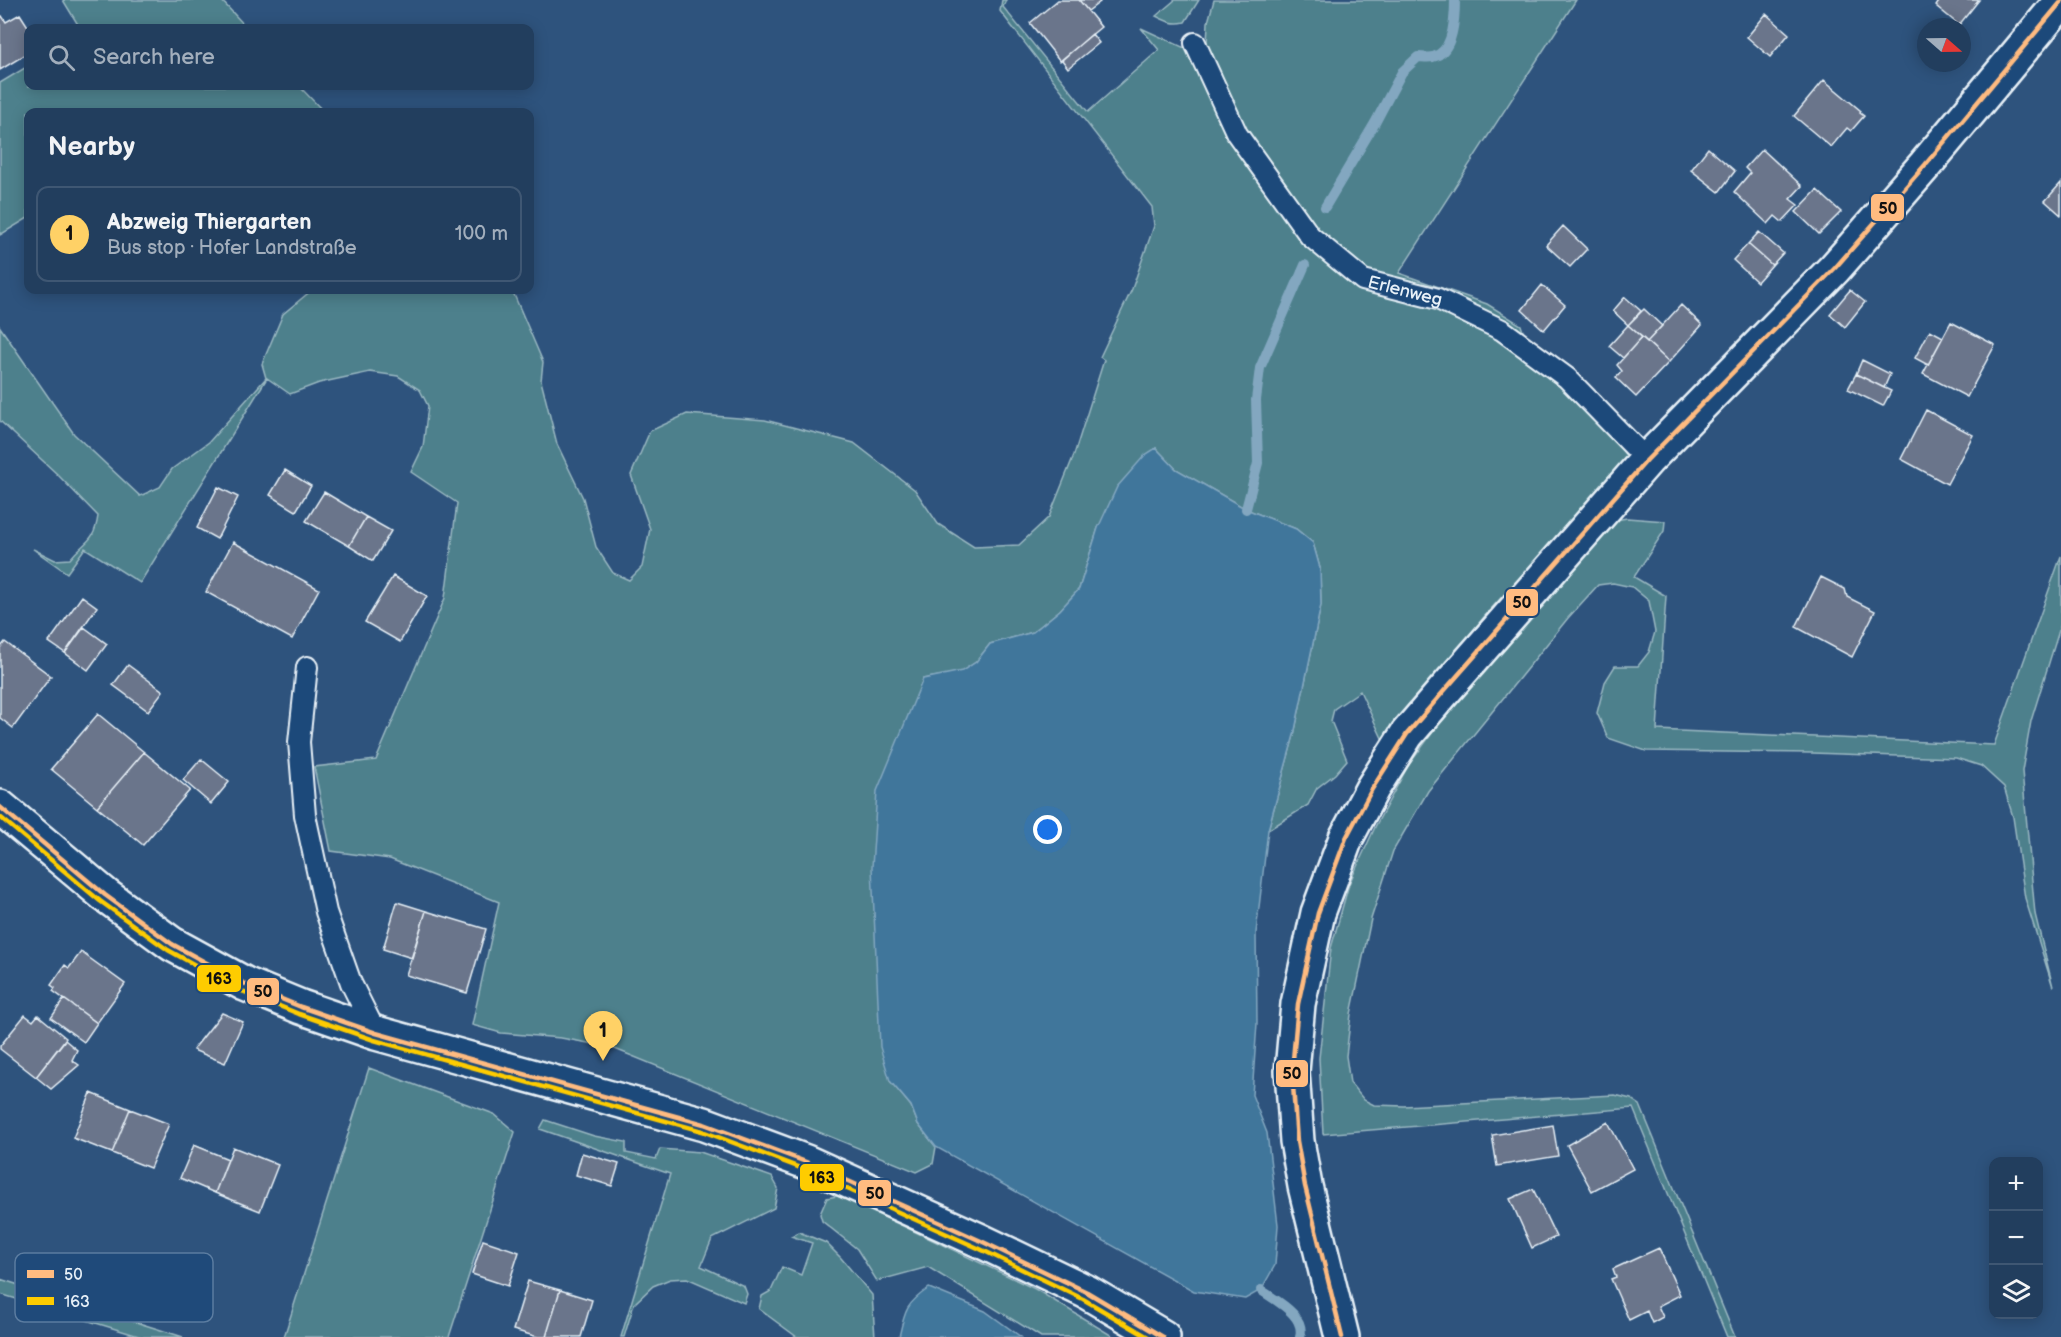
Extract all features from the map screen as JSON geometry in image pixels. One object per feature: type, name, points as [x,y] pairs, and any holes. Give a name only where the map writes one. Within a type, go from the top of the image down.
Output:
[{"type":"street","points":[[1342,1337],[1314,1231],[1305,1186],[1297,1141],[1292,1071],[1298,1004],[1318,913],[1346,838],[1372,789],[1407,735],[1647,460],[1835,268],[1933,156],[2061,2]]},
{"type":"street","points":[[0,807],[105,895],[172,944],[245,984],[301,1007],[376,1033],[704,1124],[806,1162],[1087,1292],[1163,1337]]},
{"type":"lane","name":"Erlenweg","points":[[1195,43],[1238,134],[1310,236],[1363,280],[1438,299],[1502,330],[1567,378],[1647,460]]},
{"type":"lane","points":[[307,667],[299,741],[305,815],[326,912],[351,983],[376,1033]]},
{"type":"green space","points":[[63,0],[221,0],[243,24],[78,24]]},
{"type":"green space","points":[[1002,0],[1006,0],[1003,7],[1088,112],[1159,50],[1141,28],[1187,49],[1237,115],[1207,45],[1208,22],[1214,0],[1576,0],[1399,273],[1487,304],[1521,325],[1532,360],[1568,387],[1614,437],[1626,456],[1625,463],[1488,612],[1388,736],[1382,738],[1360,691],[1334,709],[1331,721],[1347,760],[1335,774],[1317,788],[1308,805],[1268,830],[1294,735],[1321,605],[1320,568],[1313,543],[1296,529],[1246,509],[1176,469],[1156,448],[1098,528],[1079,589],[1060,610],[1033,632],[990,644],[976,662],[962,672],[923,679],[890,1081],[911,1106],[918,1124],[936,1147],[933,1164],[917,1172],[610,1047],[561,1038],[501,1033],[472,1025],[499,902],[390,859],[331,851],[314,767],[376,760],[445,598],[457,503],[411,472],[423,447],[428,406],[420,390],[398,376],[370,372],[319,383],[290,394],[267,378],[140,583],[85,548],[67,573],[33,549],[55,560],[70,559],[91,537],[98,516],[0,421],[0,327],[74,434],[140,496],[160,487],[172,469],[209,442],[266,378],[262,364],[283,314],[307,294],[514,294],[543,362],[541,381],[557,444],[583,498],[596,547],[613,573],[629,580],[642,567],[650,529],[631,475],[650,431],[687,414],[765,420],[854,443],[915,490],[938,524],[974,547],[1019,545],[1049,517],[1074,455],[1104,360],[1100,357],[1132,289],[1154,226],[1152,207],[1000,11]]},
{"type":"green space","points":[[1175,0],[1199,0],[1185,22],[1173,23],[1156,16]]},
{"type":"green space","points":[[24,68],[24,90],[303,90],[320,108],[24,108],[24,220],[0,235],[0,83]]},
{"type":"green space","points":[[1627,518],[1665,521],[1664,531],[1634,577],[1666,596],[1657,730],[1994,745],[2061,556],[2061,624],[2031,721],[2022,771],[2035,914],[2053,987],[2025,898],[2013,817],[2004,787],[1981,766],[1956,758],[1646,751],[1608,738],[1597,713],[1605,682],[1615,666],[1638,666],[1649,652],[1655,632],[1649,601],[1632,587],[1613,583],[1598,585],[1568,618],[1428,791],[1393,851],[1371,919],[1351,1014],[1346,1056],[1350,1083],[1364,1100],[1374,1105],[1404,1106],[1615,1095],[1631,1099],[1640,1105],[1735,1337],[1727,1337],[1633,1108],[1323,1134],[1319,1058],[1331,948],[1349,884],[1376,825],[1408,766],[1444,717],[1616,520]]},
{"type":"green space","points":[[369,1068],[494,1114],[515,1132],[449,1337],[284,1337]]},
{"type":"green space","points":[[545,1120],[594,1136],[626,1142],[626,1153],[656,1159],[660,1149],[700,1152],[772,1177],[778,1188],[774,1208],[712,1239],[701,1266],[744,1286],[747,1294],[744,1303],[687,1278],[670,1279],[653,1286],[634,1304],[624,1337],[621,1337],[670,1174],[540,1129]]},
{"type":"green space","points":[[837,1196],[1035,1289],[1114,1337],[1041,1337],[928,1267],[877,1281],[857,1249],[822,1221],[820,1214],[827,1198]]},
{"type":"green space","points":[[799,1232],[826,1243],[872,1295],[875,1337],[797,1337],[759,1309],[762,1296],[771,1291],[782,1267],[801,1275],[812,1243],[791,1236]]},
{"type":"green space","points":[[0,1279],[15,1284],[15,1299],[0,1294]]},
{"type":"green space","points":[[92,1322],[136,1322],[183,1337],[142,1337]]},
{"type":"water","points":[[1156,448],[1176,469],[1246,509],[1296,529],[1313,543],[1320,568],[1321,605],[1294,735],[1268,830],[1256,933],[1257,1023],[1252,1095],[1267,1133],[1278,1225],[1275,1265],[1261,1290],[1245,1299],[1194,1291],[936,1147],[918,1124],[911,1106],[890,1081],[880,1047],[872,867],[877,791],[923,679],[962,671],[976,662],[990,644],[1033,632],[1060,610],[1079,589],[1098,528],[1117,487],[1145,455]]},
{"type":"water","points":[[929,1288],[985,1311],[1021,1337],[899,1337],[903,1320],[911,1303]]},
{"type":"building","points":[[1058,0],[1079,0],[1101,27],[1060,61],[1030,23]]},
{"type":"building","points":[[1079,0],[1098,0],[1100,2],[1088,11]]},
{"type":"building","points":[[1940,0],[1979,0],[1965,18],[1951,18],[1936,6]]},
{"type":"building","points":[[20,14],[26,24],[24,24],[24,55],[0,70],[0,18],[2,16],[6,22]]},
{"type":"building","points":[[1766,14],[1789,34],[1770,57],[1747,37]]},
{"type":"building","points":[[1092,34],[1099,43],[1068,68],[1062,60]]},
{"type":"building","points":[[1824,80],[1864,116],[1851,131],[1847,128],[1831,147],[1794,116]]},
{"type":"building","points":[[1708,148],[1735,171],[1719,192],[1691,170]]},
{"type":"building","points":[[1762,149],[1802,186],[1790,199],[1798,205],[1782,222],[1775,216],[1768,224],[1734,192],[1750,173],[1745,168]]},
{"type":"building","points":[[2061,183],[2061,215],[2045,201]]},
{"type":"building","points":[[1817,190],[1841,212],[1819,234],[1796,212]]},
{"type":"building","points":[[1563,226],[1587,249],[1570,267],[1546,245]]},
{"type":"building","points":[[1759,232],[1783,253],[1772,265],[1748,244]]},
{"type":"building","points":[[1748,244],[1772,265],[1757,282],[1733,260]]},
{"type":"building","points":[[1542,285],[1565,305],[1544,330],[1522,310]]},
{"type":"building","points":[[1850,290],[1865,302],[1845,327],[1830,314]]},
{"type":"building","points":[[1625,297],[1641,311],[1628,325],[1613,311]]},
{"type":"building","points":[[1681,305],[1702,325],[1669,362],[1647,342]]},
{"type":"building","points":[[1644,309],[1662,326],[1647,342],[1628,325]]},
{"type":"building","points":[[1951,322],[1995,345],[1967,397],[1923,374]]},
{"type":"building","points":[[1628,325],[1642,337],[1623,358],[1609,346]]},
{"type":"building","points":[[1930,330],[1943,337],[1928,365],[1915,358]]},
{"type":"building","points":[[1642,337],[1669,362],[1636,397],[1616,378],[1622,371],[1617,365]]},
{"type":"building","points":[[1862,360],[1890,374],[1884,388],[1856,374]]},
{"type":"building","points":[[1856,374],[1891,391],[1883,406],[1848,389]]},
{"type":"building","points":[[1926,410],[1973,435],[1947,484],[1901,459]]},
{"type":"building","points":[[285,470],[311,486],[296,511],[270,495]]},
{"type":"building","points":[[218,487],[238,497],[217,539],[197,528]]},
{"type":"building","points":[[324,492],[366,517],[349,546],[306,521]]},
{"type":"building","points":[[366,517],[391,531],[373,561],[349,546]]},
{"type":"building","points":[[233,542],[319,589],[292,639],[206,592]]},
{"type":"building","points":[[393,576],[427,596],[400,642],[365,622]]},
{"type":"building","points":[[1821,577],[1845,589],[1847,597],[1875,611],[1852,657],[1796,627]]},
{"type":"building","points":[[82,596],[97,607],[65,653],[49,642]]},
{"type":"building","points":[[84,627],[107,644],[88,670],[65,653]]},
{"type":"building","points":[[5,642],[51,676],[13,728],[0,718],[0,648]]},
{"type":"building","points":[[128,665],[163,691],[148,711],[113,685]]},
{"type":"building","points":[[98,714],[144,752],[97,807],[51,769]]},
{"type":"building","points":[[144,752],[190,790],[143,845],[97,807]]},
{"type":"building","points":[[201,759],[229,782],[211,804],[183,780]]},
{"type":"building","points":[[397,902],[426,911],[412,958],[383,949]]},
{"type":"building","points":[[426,911],[486,929],[467,993],[406,975]]},
{"type":"building","points":[[81,952],[125,984],[97,1023],[53,991],[55,988],[51,985],[65,965],[69,968]]},
{"type":"building","points":[[64,999],[97,1023],[84,1042],[51,1018]]},
{"type":"building","points":[[222,1013],[243,1022],[225,1063],[193,1050]]},
{"type":"building","points":[[25,1015],[33,1021],[38,1015],[66,1038],[36,1077],[0,1049]]},
{"type":"building","points":[[65,1040],[77,1050],[72,1060],[79,1065],[51,1089],[36,1077]]},
{"type":"building","points":[[91,1093],[130,1109],[112,1153],[73,1138]]},
{"type":"building","points":[[130,1109],[169,1124],[150,1168],[112,1153]]},
{"type":"building","points":[[1608,1122],[1633,1169],[1592,1191],[1567,1145]]},
{"type":"building","points":[[1553,1125],[1558,1156],[1497,1166],[1492,1135]]},
{"type":"building","points":[[194,1145],[228,1159],[215,1193],[180,1178]]},
{"type":"building","points":[[233,1147],[278,1165],[260,1211],[215,1193]]},
{"type":"building","points":[[582,1153],[619,1164],[612,1186],[576,1175]]},
{"type":"building","points":[[1533,1189],[1556,1237],[1532,1248],[1510,1199]]},
{"type":"building","points":[[483,1240],[519,1252],[508,1286],[472,1274]]},
{"type":"building","points":[[1659,1248],[1680,1295],[1658,1306],[1663,1317],[1652,1323],[1647,1311],[1629,1320],[1611,1279],[1616,1277],[1613,1269]]},
{"type":"building","points":[[528,1281],[560,1290],[546,1337],[513,1330]]},
{"type":"building","points":[[560,1290],[592,1300],[581,1337],[546,1337]]},
{"type":"waterway","points":[[1325,207],[1375,123],[1402,72],[1418,57],[1433,57],[1445,48],[1452,33],[1455,0]]},
{"type":"waterway","points":[[1246,509],[1258,463],[1256,400],[1260,368],[1305,265]]},
{"type":"waterway","points":[[1261,1290],[1294,1315],[1301,1329],[1300,1337]]},
{"type":"transit line","name":"50","points":[[1342,1337],[1305,1186],[1297,1141],[1292,1071],[1298,1004],[1318,913],[1346,838],[1372,789],[1407,734],[1444,691],[1647,460],[1835,268],[1925,165],[2061,2]]},
{"type":"transit line","name":"50","points":[[0,807],[105,895],[172,944],[245,984],[301,1007],[376,1033],[704,1124],[806,1162],[1087,1292],[1163,1337]]},
{"type":"transit line","name":"163","points":[[0,817],[100,901],[168,950],[242,991],[374,1040],[702,1131],[803,1169],[978,1248],[1083,1299],[1148,1337]]},
{"type":"place","name":"Abzweig Thiergarten","points":[[603,1061]]}]
